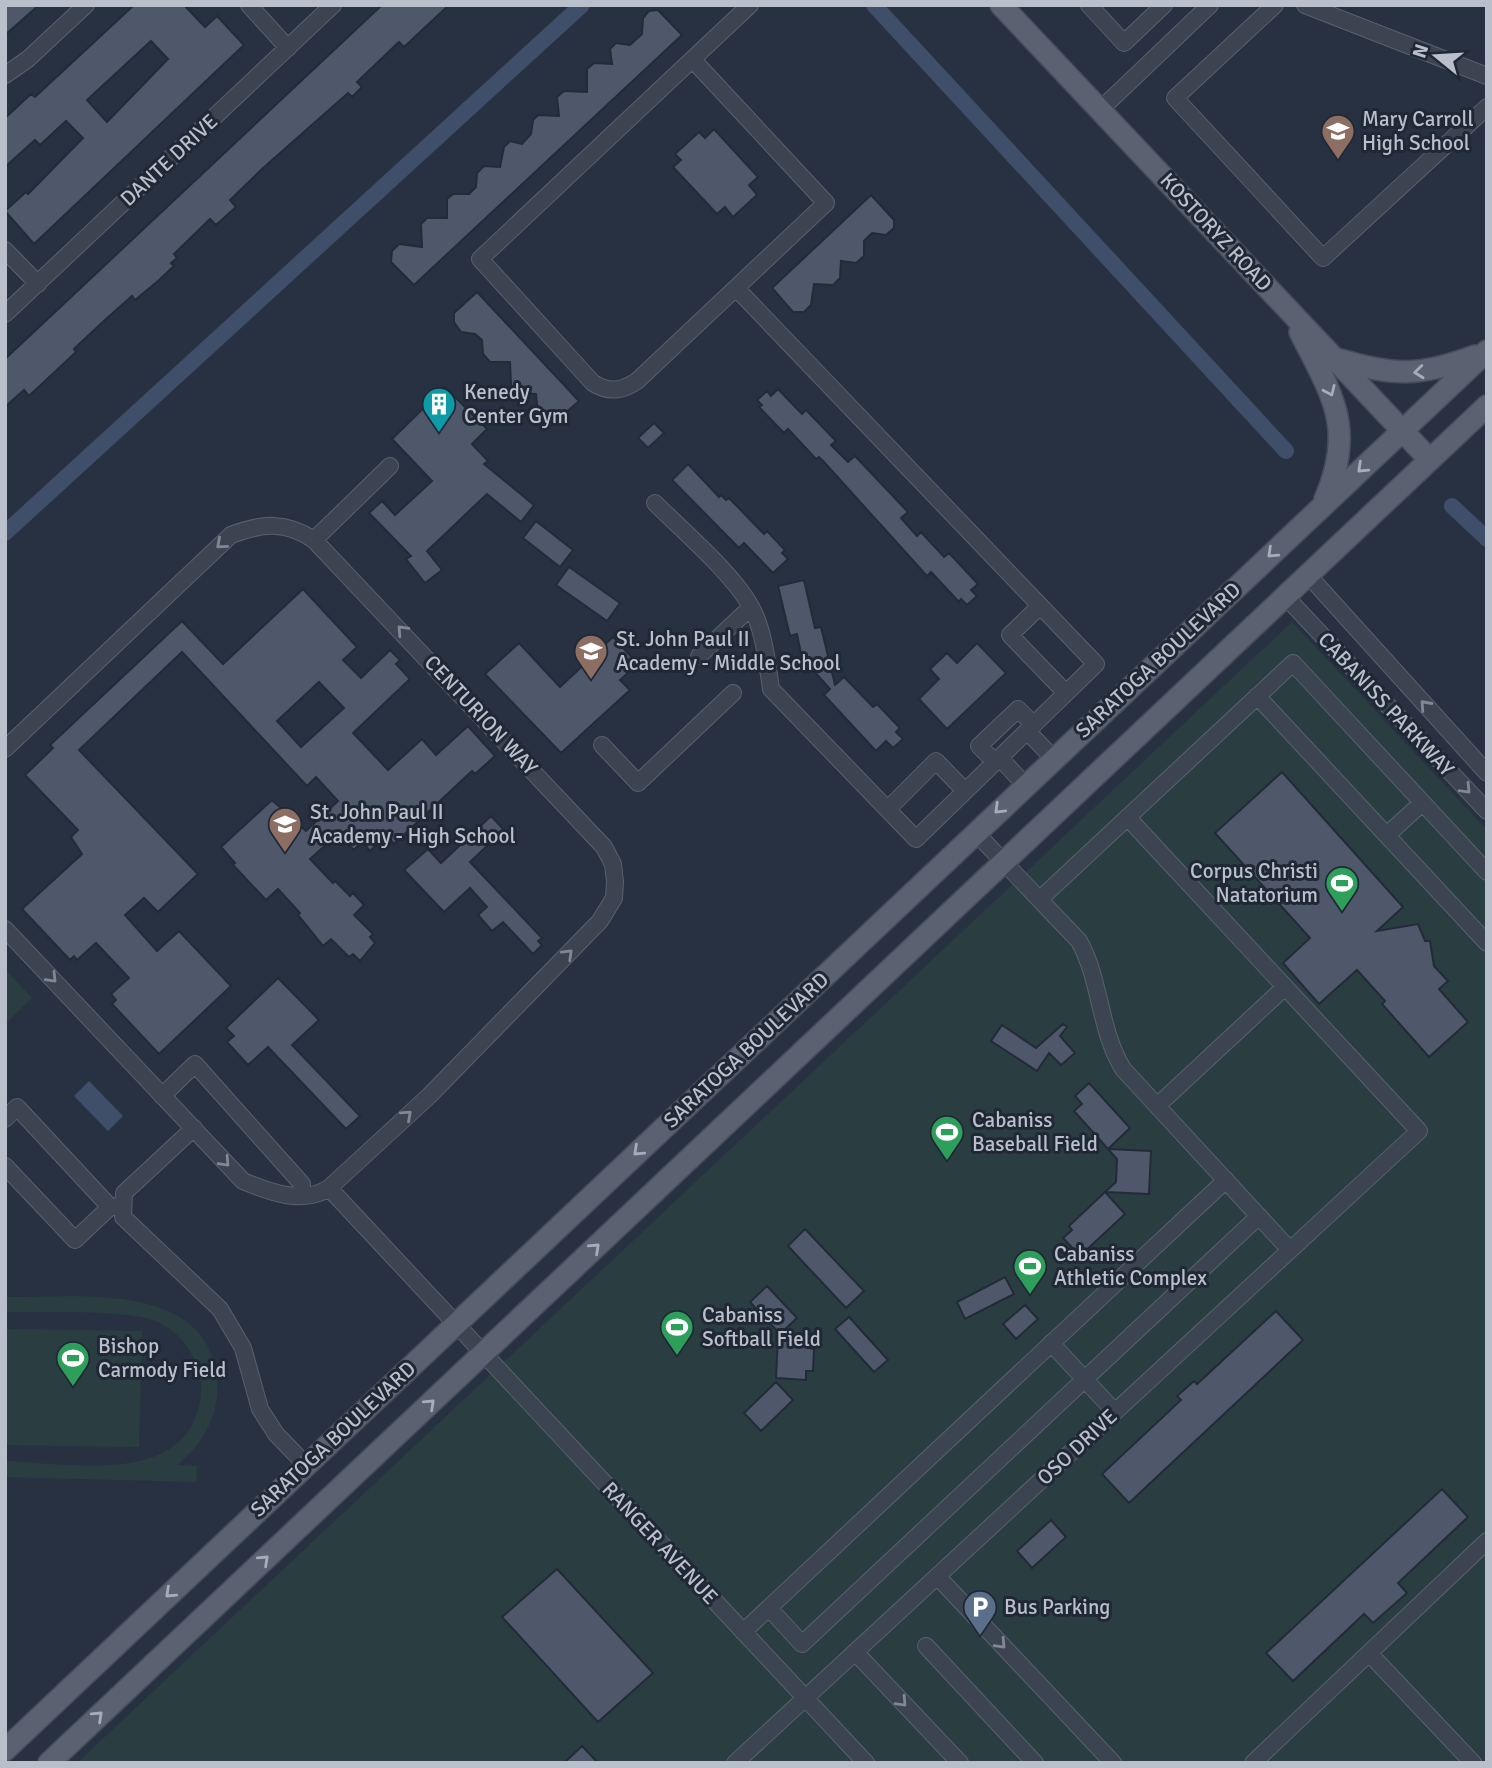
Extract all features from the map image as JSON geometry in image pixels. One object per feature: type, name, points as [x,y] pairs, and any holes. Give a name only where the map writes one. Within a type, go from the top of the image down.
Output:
[{"type":"main road","name":"KOSTORYZ ROAD","points":[[1001,5],[1430,460]]},
{"type":"main road","points":[[1288,309],[1332,394],[1339,417],[1337,473],[1322,506]]},
{"type":"main road","points":[[1334,358],[1374,369],[1414,373],[1440,369],[1485,352]]},
{"type":"main road","name":"SARATOGA BOULEVARD","points":[[5,1750],[1485,352]]},
{"type":"main road","name":"SARATOGA BOULEVARD","points":[[49,1763],[1487,406]]},
{"type":"street","points":[[5,75],[28,59],[86,5]]},
{"type":"street","points":[[249,5],[288,48]]},
{"type":"street","name":"DANTE DRIVE","points":[[5,314],[333,5]]},
{"type":"street","points":[[693,60],[826,203],[637,381],[615,390],[602,389],[593,383],[480,259],[750,5]]},
{"type":"street","points":[[1089,5],[1124,43],[1164,5]]},
{"type":"street","points":[[1100,110],[1210,5]]},
{"type":"street","points":[[1275,5],[1175,99],[1323,258],[1487,107]]},
{"type":"street","points":[[1305,5],[1487,76]]},
{"type":"street","points":[[5,250],[38,284]]},
{"type":"street","points":[[655,503],[737,588],[751,607],[760,630],[771,689],[916,839],[1096,664],[736,288]]},
{"type":"street","points":[[314,540],[390,466]]},
{"type":"street","name":"CENTURION WAY","points":[[5,749],[231,536],[256,525],[281,525],[300,530],[314,540],[604,847],[613,864],[615,882],[614,898],[600,921],[575,948],[429,1096],[318,1195],[301,1196],[267,1191],[243,1181],[5,929]]},
{"type":"street","name":"CABANISS PARKWAY","points":[[1308,575],[1487,773]]},
{"type":"street","name":"CABANISS PARKWAY","points":[[1285,596],[1487,811]]},
{"type":"street","points":[[1040,606],[1010,635],[1066,693]]},
{"type":"street","points":[[699,656],[751,607]]},
{"type":"street","points":[[1040,899],[1293,663],[1487,872]]},
{"type":"street","points":[[602,744],[638,783],[733,693]]},
{"type":"street","points":[[1257,696],[1487,943]]},
{"type":"street","points":[[1025,785],[979,746],[1018,709],[1053,758]]},
{"type":"street","points":[[888,810],[936,761],[965,791]]},
{"type":"street","points":[[1387,835],[1422,803]]},
{"type":"street","points":[[1128,818],[1285,987],[1157,1106]]},
{"type":"street","points":[[976,833],[1074,934],[1083,948],[1119,1062],[1290,1250]]},
{"type":"street","name":"OSO DRIVE","points":[[735,1763],[1419,1131],[1285,987]]},
{"type":"street","points":[[162,1096],[195,1064],[302,1184],[301,1196]]},
{"type":"street","points":[[5,1119],[17,1107],[116,1206],[123,1217],[220,1309],[243,1348],[260,1409],[276,1434],[306,1465]]},
{"type":"street","points":[[5,1166],[75,1240],[116,1206],[124,1193],[194,1128]]},
{"type":"street","points":[[743,1632],[1226,1180]]},
{"type":"street","points":[[328,1188],[455,1324]]},
{"type":"street","points":[[769,1608],[802,1644],[1259,1216]]},
{"type":"street","name":"RANGER AVENUE","points":[[455,1324],[866,1763]]},
{"type":"street","points":[[1051,1343],[1115,1412]]},
{"type":"street","points":[[1263,1760],[1369,1653],[1487,1541]]},
{"type":"street","points":[[937,1576],[1113,1763]]},
{"type":"street","points":[[926,1646],[1035,1763]]},
{"type":"street","points":[[855,1652],[960,1763]]},
{"type":"street","points":[[1369,1653],[1472,1763]]},
{"type":"green space","name":"Cabaniss Athletic Complex","points":[[1292,622],[1487,830],[1487,1763],[77,1763]]},
{"type":"green space","points":[[5,969],[32,998],[5,1024]]},
{"type":"green space","points":[[5,1297],[102,1297],[135,1301],[166,1310],[191,1325],[209,1349],[217,1382],[215,1407],[208,1429],[177,1465],[197,1466],[196,1482],[5,1477],[5,1461],[109,1465],[135,1462],[159,1455],[179,1442],[193,1423],[201,1389],[198,1368],[190,1351],[171,1330],[155,1321],[104,1313],[5,1312]]},
{"type":"green space","name":"Bishop Carmody Field","points":[[5,1329],[142,1331],[139,1447],[5,1445]]},
{"type":"water","points":[[89,1081],[123,1116],[108,1131],[74,1096]]},
{"type":"building","points":[[5,5],[39,5],[5,35]]},
{"type":"building","points":[[134,5],[184,5],[205,27],[217,16],[244,45],[34,244],[5,211],[26,192],[28,194],[83,138],[66,121],[40,145],[35,140],[5,167],[5,118],[31,94],[35,97]],"holes":[[[151,41],[168,59],[107,122],[87,100]]]},
{"type":"building","points":[[382,5],[449,5],[404,47],[399,42],[357,82],[362,87],[352,97],[348,93],[262,169],[230,200],[236,207],[216,225],[210,219],[174,254],[177,258],[171,263],[174,266],[158,281],[135,300],[132,296],[106,319],[74,349],[76,352],[29,396],[24,390],[5,407],[5,359]]},
{"type":"building","points":[[658,10],[682,35],[414,285],[391,262],[392,251],[399,244],[422,247],[421,224],[427,218],[447,218],[447,199],[453,194],[469,194],[476,187],[477,173],[484,166],[500,167],[504,147],[510,141],[522,144],[531,134],[533,120],[538,115],[559,116],[557,97],[564,91],[587,92],[587,69],[594,63],[612,64],[610,49],[616,43],[630,45],[642,34],[643,18],[649,11]]},
{"type":"building","points":[[714,129],[758,177],[749,185],[757,195],[733,217],[725,207],[717,214],[673,167],[681,160],[675,154],[699,132],[705,138]]},
{"type":"building","points":[[871,195],[894,220],[894,228],[886,235],[872,233],[864,241],[864,256],[856,263],[841,261],[840,278],[833,285],[814,284],[811,305],[804,312],[793,312],[772,288]]},
{"type":"building","points":[[477,292],[579,401],[554,423],[538,414],[536,394],[518,393],[511,385],[510,362],[490,362],[483,354],[482,340],[475,334],[461,332],[454,322],[454,313]]},
{"type":"building","points":[[445,387],[487,429],[472,444],[488,461],[484,464],[534,505],[521,522],[487,494],[427,551],[442,570],[425,583],[406,559],[411,556],[369,513],[382,501],[395,515],[432,481],[392,439]]},
{"type":"building","points":[[778,389],[802,414],[806,410],[836,441],[831,445],[848,462],[855,456],[908,512],[901,518],[917,536],[921,532],[944,557],[949,553],[978,584],[971,590],[977,596],[967,605],[961,599],[959,602],[931,572],[927,576],[824,462],[819,457],[816,459],[788,429],[784,433],[759,407],[762,405],[757,400],[767,391],[771,396]]},
{"type":"building","points":[[654,423],[664,433],[648,448],[638,438]]},
{"type":"building","points":[[688,464],[719,497],[721,495],[726,500],[729,498],[764,534],[767,531],[785,550],[782,553],[788,559],[773,573],[744,543],[739,548],[672,480]]},
{"type":"building","points":[[536,521],[573,550],[560,567],[523,538]]},
{"type":"building","points":[[569,567],[620,603],[607,621],[556,585]]},
{"type":"building","points":[[804,580],[815,628],[821,627],[835,685],[844,677],[873,707],[877,704],[900,728],[896,732],[903,739],[893,748],[886,741],[876,751],[824,695],[830,689],[814,671],[805,673],[797,634],[790,636],[778,586]]},
{"type":"building","points":[[303,589],[357,647],[343,660],[361,678],[390,650],[400,660],[396,664],[410,679],[353,733],[388,770],[422,739],[436,755],[468,726],[495,756],[475,774],[472,771],[394,844],[386,835],[370,851],[362,842],[354,850],[338,834],[310,859],[333,883],[335,881],[350,896],[353,893],[364,905],[354,915],[373,934],[370,937],[375,943],[360,961],[353,954],[349,957],[331,939],[323,946],[298,915],[300,913],[278,889],[266,900],[233,865],[235,863],[221,847],[272,800],[306,831],[338,801],[316,777],[307,786],[182,652],[79,750],[198,874],[158,912],[144,898],[125,915],[157,951],[179,931],[231,986],[159,1054],[112,1004],[116,1000],[111,994],[129,978],[96,943],[77,960],[74,956],[70,960],[22,909],[82,854],[71,837],[78,830],[25,775],[53,748],[50,745],[182,621],[223,664]],"holes":[[[319,682],[344,708],[301,747],[277,721]]]},
{"type":"building","points":[[613,637],[638,664],[620,680],[630,690],[561,753],[485,674],[519,643],[560,687]]},
{"type":"building","points":[[977,643],[1006,673],[947,729],[919,699],[939,679],[930,669],[947,653],[957,663]]},
{"type":"building","name":"Corpus Christi Natatorium","points":[[1282,772],[1403,907],[1377,931],[1418,924],[1425,941],[1430,941],[1434,966],[1448,981],[1439,989],[1468,1022],[1429,1057],[1382,1004],[1385,1001],[1357,970],[1319,1004],[1283,963],[1310,938],[1215,833]]},
{"type":"building","points":[[491,816],[504,830],[470,862],[542,938],[538,941],[542,945],[533,954],[503,922],[492,931],[478,915],[487,907],[470,888],[444,912],[404,870],[428,849],[441,863]]},
{"type":"building","points":[[278,978],[319,1020],[292,1045],[360,1116],[346,1129],[268,1047],[248,1065],[227,1042],[234,1036],[226,1028]]},
{"type":"building","points":[[1063,1024],[1067,1027],[1060,1036],[1075,1053],[1061,1065],[1049,1053],[1037,1071],[991,1041],[1002,1025],[1036,1048]]},
{"type":"building","points":[[1089,1083],[1130,1128],[1108,1149],[1074,1111],[1082,1104],[1075,1096]]},
{"type":"building","points":[[1108,1149],[1151,1151],[1149,1194],[1105,1192],[1116,1182],[1117,1159]]},
{"type":"building","points":[[1105,1192],[1125,1214],[1080,1256],[1063,1238],[1072,1230],[1069,1226]]},
{"type":"building","points":[[805,1229],[864,1291],[846,1308],[788,1246]]},
{"type":"building","points":[[1005,1277],[1014,1294],[965,1319],[957,1302]]},
{"type":"building","points":[[767,1286],[797,1318],[780,1334],[750,1302]]},
{"type":"building","points":[[1025,1305],[1038,1319],[1016,1339],[1003,1324]]},
{"type":"building","points":[[1276,1311],[1303,1340],[1129,1503],[1102,1474],[1181,1400],[1177,1396],[1194,1381],[1197,1384]]},
{"type":"building","points":[[849,1317],[888,1360],[874,1372],[835,1329]]},
{"type":"building","points":[[778,1337],[808,1339],[808,1348],[814,1349],[813,1371],[806,1371],[806,1380],[776,1378]]},
{"type":"building","points":[[776,1382],[793,1400],[761,1431],[744,1413]]},
{"type":"building","points":[[1442,1489],[1468,1517],[1398,1583],[1407,1593],[1373,1623],[1364,1614],[1293,1681],[1266,1653]]},
{"type":"building","points":[[1051,1520],[1066,1537],[1032,1568],[1017,1551]]},
{"type":"building","points":[[557,1569],[653,1673],[598,1722],[502,1617]]},
{"type":"building","points":[[582,1746],[598,1763],[564,1763]]},
{"type":"waterway","points":[[5,533],[582,5]]},
{"type":"waterway","points":[[874,5],[1286,451]]},
{"type":"waterway","points":[[1452,506],[1487,539]]},
{"type":"place","name":"Mary Carroll High School","points":[[1338,161]]},
{"type":"place","name":"Kenedy Center Gym","points":[[439,434]]},
{"type":"place","name":"St. John Paul II Academy - Middle School","points":[[591,681]]},
{"type":"place","name":"St. John Paul II Academy - High School","points":[[285,854]]},
{"type":"place","name":"Corpus Christi Natatorium","points":[[1342,913]]},
{"type":"place","name":"Cabaniss Baseball Field","points":[[947,1162]]},
{"type":"place","name":"Cabaniss Athletic Complex","points":[[1030,1296]]},
{"type":"place","name":"Cabaniss Softball Field","points":[[677,1357]]},
{"type":"place","name":"Bishop Carmody Field","points":[[73,1388]]},
{"type":"place","name":"Bus Parking","points":[[980,1637]]}]
